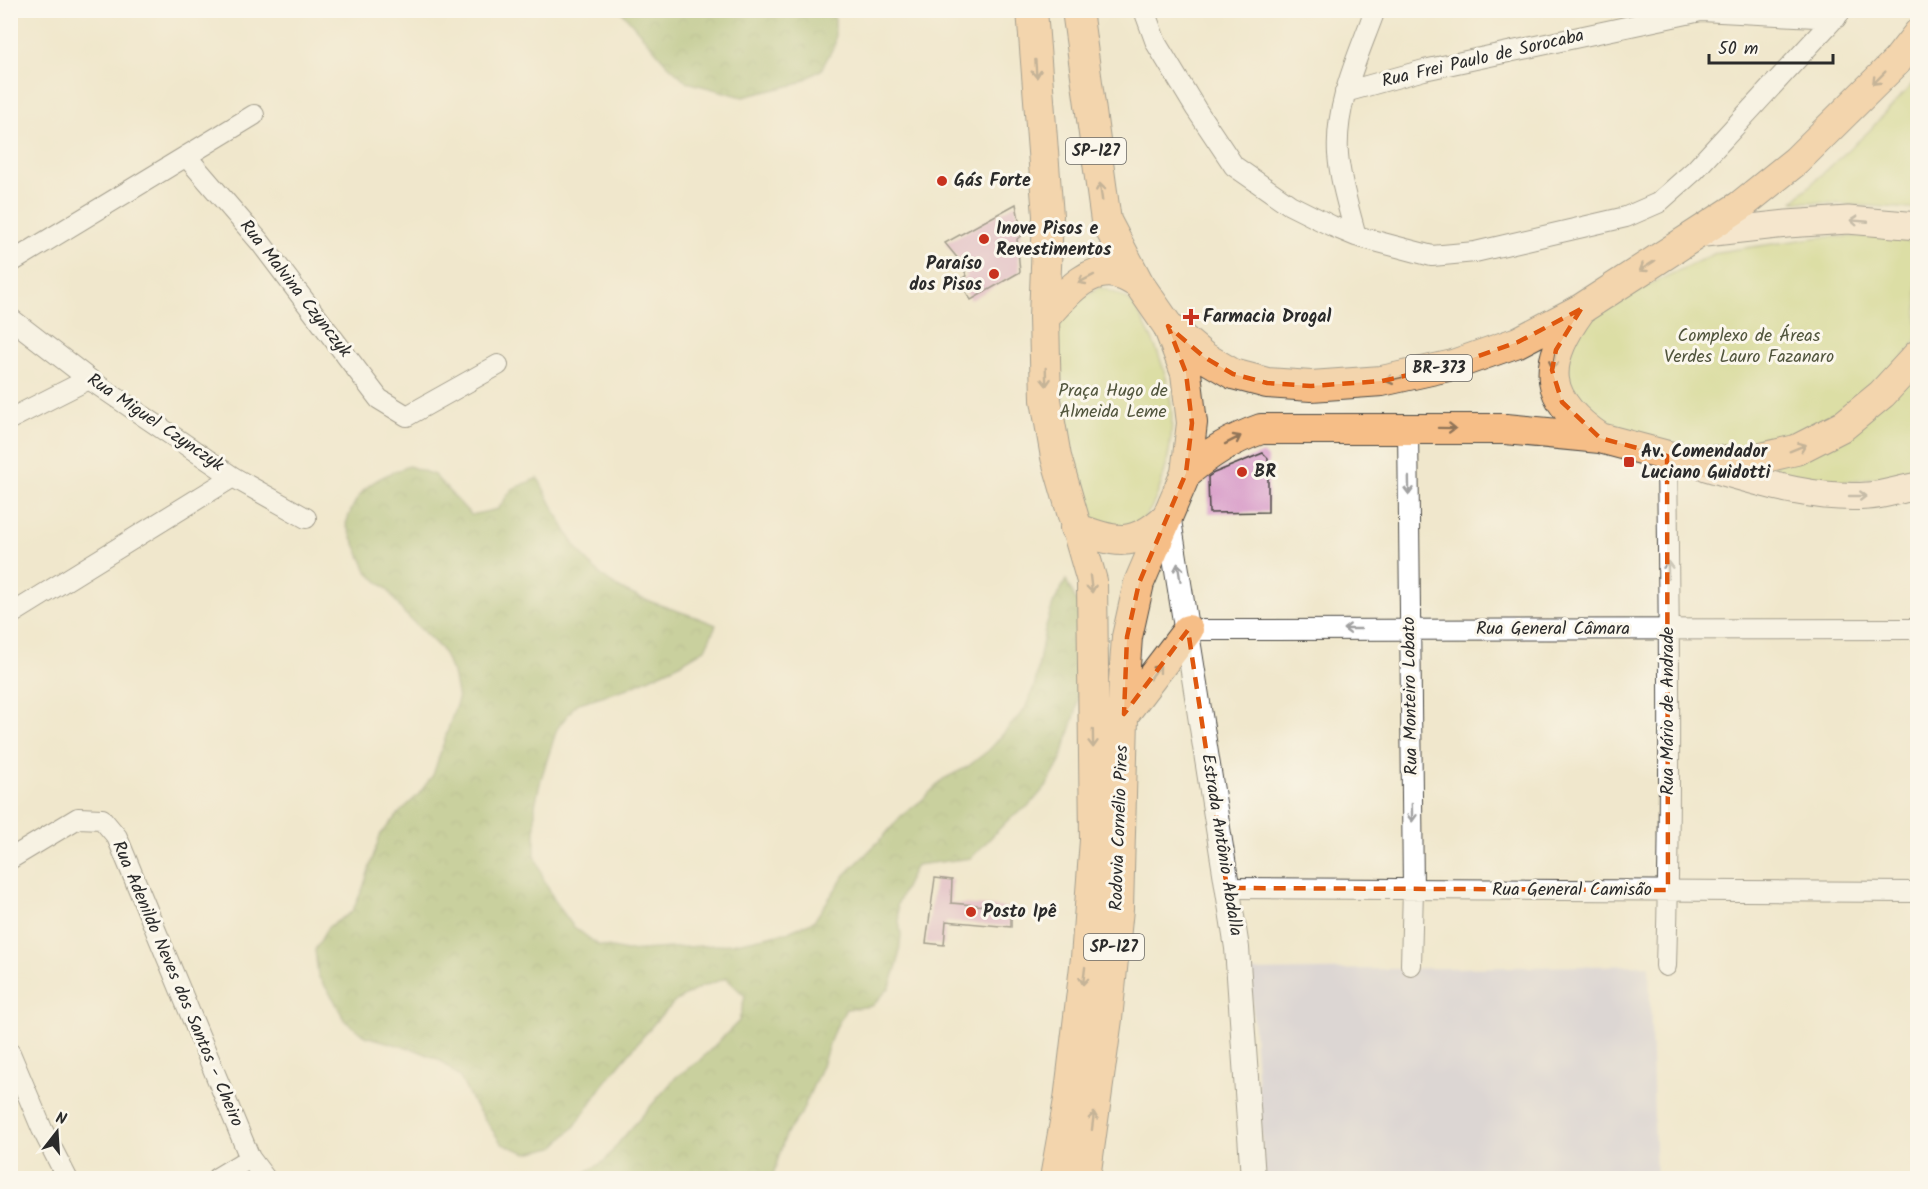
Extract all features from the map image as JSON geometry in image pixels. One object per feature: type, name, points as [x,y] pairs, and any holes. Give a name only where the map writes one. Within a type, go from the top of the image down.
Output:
[{"type":"main road","name":"SP-127","points":[[1032,10],[1048,216],[1044,318],[1046,399],[1056,457],[1075,528],[1102,538],[1119,541],[1152,532],[1167,516],[1186,473],[1192,423],[1186,373],[1168,326],[1139,284],[1106,222],[1077,10]]},
{"type":"main road","name":"BR-373","points":[[1168,326],[1204,357],[1233,374],[1267,383],[1311,386],[1382,381],[1453,365],[1518,342],[1581,309],[1740,206],[1796,161],[1897,61],[1917,34]]},
{"type":"main road","points":[[1696,234],[1848,220],[1917,226]]},
{"type":"main road","points":[[1044,318],[1080,281],[1101,272],[1121,274],[1139,284]]},
{"type":"main road","points":[[1581,309],[1564,332],[1556,350],[1552,370],[1556,392],[1562,402],[1578,422],[1600,438]]},
{"type":"main road","points":[[1673,457],[1743,462],[1796,450],[1843,426],[1882,393],[1917,355]]},
{"type":"main road","points":[[1186,473],[1210,453],[1227,443],[1261,429],[1408,427],[1506,429],[1600,438],[1768,485],[1819,496],[1869,496],[1917,486]]},
{"type":"main road","name":"Rodovia Cornélio Pires","points":[[1085,1179],[1107,1019],[1118,909],[1127,637],[1139,583],[1167,516]]},
{"type":"main road","name":"Rodovia Cornélio Pires","points":[[1055,1179],[1069,1100],[1086,958],[1095,840],[1092,581],[1075,528]]},
{"type":"main road","points":[[1124,714],[1188,630]]},
{"type":"street","points":[[1144,10],[1156,43],[1234,166],[1290,205],[1356,236],[1432,256],[1475,252],[1626,217],[1658,203],[1695,170],[1839,14]]},
{"type":"street","points":[[1356,236],[1338,155],[1338,128],[1345,92],[1374,10]]},
{"type":"street","name":"Rua Frei Paulo de Sorocaba","points":[[1345,92],[1424,70],[1701,11],[1839,14]]},
{"type":"street","points":[[13,256],[254,115]]},
{"type":"street","name":"Rua Malvina Czynczyk","points":[[186,156],[260,242],[379,399],[407,416],[498,365]]},
{"type":"street","name":"Rua Miguel Czynczyk","points":[[10,318],[89,379],[233,477],[306,519]]},
{"type":"street","points":[[10,419],[89,379]]},
{"type":"street","name":"Rua Monteiro Lobato","points":[[1408,427],[1413,888],[1411,965]]},
{"type":"street","name":"Rua Mário de Andrade","points":[[1666,966],[1673,457]]},
{"type":"street","points":[[10,615],[233,477]]},
{"type":"street","name":"Estrada Antônio Abdalla","points":[[1167,516],[1188,630],[1237,948],[1253,1179]]},
{"type":"street","name":"Rua General Câmara","points":[[1188,630],[1917,629]]},
{"type":"street","name":"Rua Adenildo Neves dos Santos - Cheiro","points":[[10,859],[78,818],[102,819],[117,837],[250,1158],[264,1179]]},
{"type":"street","name":"Rua General Camisão","points":[[1227,888],[1917,891]]},
{"type":"street","points":[[10,1053],[42,1129],[68,1179]]},
{"type":"street","points":[[217,1179],[250,1158]]},
{"type":"highlighted area","points":[[1581,309],[1556,350],[1552,370],[1562,402],[1600,438],[1667,456],[1668,890],[1227,888],[1188,630],[1124,714],[1127,637],[1139,583],[1186,473],[1192,423],[1186,373],[1168,326],[1204,357],[1233,374],[1267,383],[1311,386],[1382,381],[1453,365],[1518,342]]},
{"type":"shaded area","points":[[1649,965],[1656,1178],[1264,1178],[1250,971]]},
{"type":"green space","points":[[621,11],[829,11],[835,19],[835,44],[821,70],[797,84],[743,97],[687,82],[667,64]]},
{"type":"green space","points":[[1917,79],[1917,209],[1793,201],[1869,131]]},
{"type":"green space","name":"Complexo de Áreas Verdes Lauro Fazanaro","points":[[1892,236],[1917,245],[1917,339],[1911,349],[1868,394],[1829,418],[1789,436],[1741,451],[1680,446],[1635,436],[1585,408],[1569,387],[1566,344],[1595,310],[1718,252],[1820,237]]},
{"type":"green space","name":"Praça Hugo de Almeida Leme","points":[[1099,287],[1125,298],[1138,311],[1160,358],[1166,376],[1172,411],[1170,446],[1161,484],[1147,515],[1127,529],[1090,525],[1062,454],[1057,327],[1059,313]]},
{"type":"green space","points":[[1917,375],[1917,472],[1842,482],[1767,470]]},
{"type":"green space","points":[[409,466],[434,475],[471,515],[498,509],[512,489],[538,478],[570,538],[591,565],[603,576],[627,592],[716,625],[705,649],[678,665],[628,688],[576,704],[557,729],[541,779],[535,805],[535,855],[544,880],[556,903],[573,926],[598,945],[626,951],[731,944],[788,932],[814,921],[845,875],[901,816],[922,800],[943,779],[967,767],[989,750],[1025,709],[1035,684],[1045,629],[1053,604],[1066,580],[1078,604],[1083,655],[1076,712],[1060,762],[1047,785],[1030,805],[1008,820],[971,858],[916,865],[897,905],[901,935],[898,962],[890,987],[872,1006],[846,1009],[832,1035],[823,1063],[801,1114],[786,1134],[772,1178],[571,1178],[605,1161],[677,1076],[699,1061],[739,1021],[745,996],[726,978],[701,987],[676,1001],[606,1081],[575,1126],[554,1147],[527,1153],[502,1144],[472,1101],[460,1078],[440,1060],[416,1050],[365,1036],[345,1021],[318,976],[315,950],[328,927],[352,912],[363,888],[380,835],[418,795],[433,775],[458,699],[453,673],[441,649],[403,612],[388,590],[368,573],[346,524],[356,501],[369,486],[386,475]]},
{"type":"building","name":"Inove Pisos e Revestimentos","points":[[1016,204],[1022,235],[1017,239],[1020,272],[971,300],[959,281],[967,276],[959,260],[945,243]]},
{"type":"building","points":[[1263,453],[1268,458],[1268,512],[1209,513],[1208,477]]},
{"type":"building","name":"Posto Ipê","points":[[935,878],[952,880],[951,903],[1011,908],[1011,927],[946,921],[944,945],[926,943]]},
{"type":"place","name":"Gás Forte","points":[[942,181]]},
{"type":"place","name":"Inove Pisos e Revestimentos","points":[[984,239]]},
{"type":"place","name":"Paraíso dos Pisos","points":[[994,274]]},
{"type":"place","name":"Farmacia Drogal","points":[[1191,317]]},
{"type":"place","name":"Av. Comendador Luciano Guidotti","points":[[1629,462]]},
{"type":"place","name":"BR","points":[[1242,472]]},
{"type":"place","name":"Posto Ipê","points":[[971,912]]}]
